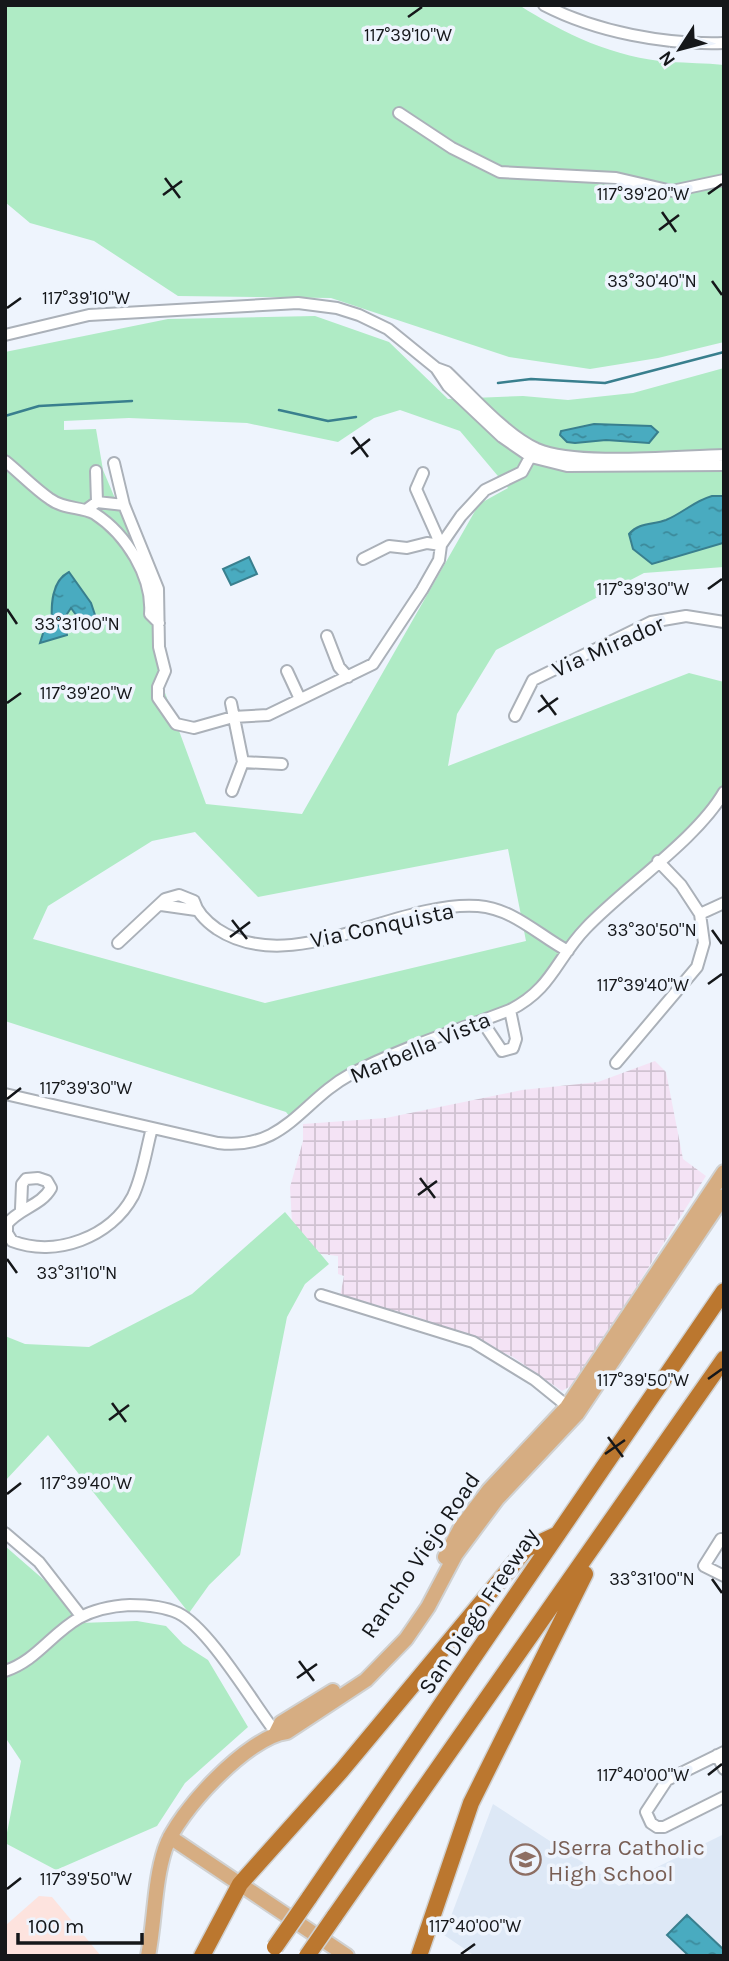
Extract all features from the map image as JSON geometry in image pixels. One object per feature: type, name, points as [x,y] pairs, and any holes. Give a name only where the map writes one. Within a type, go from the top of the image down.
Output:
[{"type":"highway","name":"San Diego Freeway","points":[[272,1951],[724,1291]]},
{"type":"highway","points":[[307,1956],[724,1359]]},
{"type":"highway","points":[[419,1956],[471,1802],[613,1518]]},
{"type":"highway","points":[[202,1956],[240,1884],[341,1770],[526,1549],[556,1535]]},
{"type":"main road","name":"Rancho Viejo Road","points":[[572,1411],[724,1171]]},
{"type":"main road","name":"Rancho Viejo Road","points":[[148,1956],[162,1863],[170,1837],[194,1803],[252,1747],[276,1733],[281,1723],[352,1678],[377,1658],[423,1599],[489,1490],[572,1411],[724,1196]]},
{"type":"main road","points":[[170,1837],[346,1956]]},
{"type":"street","points":[[544,5],[622,31],[697,42],[724,43]]},
{"type":"street","points":[[399,113],[452,148],[500,172],[616,178],[672,191],[724,180]]},
{"type":"street","points":[[5,335],[89,314],[298,303],[337,309],[388,329],[436,368],[447,372],[533,453],[566,466],[724,465]]},
{"type":"street","points":[[533,453],[571,458],[724,455]]},
{"type":"street","points":[[114,463],[124,505],[155,580],[159,647],[165,671],[158,687],[158,698],[176,724],[194,727],[233,717],[265,716],[369,668],[383,653],[439,560],[441,545],[479,494],[519,474],[533,453]]},
{"type":"street","points":[[5,461],[50,499],[67,509],[86,510],[97,515],[117,534],[141,567],[149,594],[150,614],[159,623]]},
{"type":"street","points":[[96,471],[97,502]]},
{"type":"street","points":[[423,473],[416,489],[441,545]]},
{"type":"street","points":[[86,510],[97,502],[124,505]]},
{"type":"street","points":[[363,559],[389,546],[407,548],[426,543],[441,545]]},
{"type":"street","name":"Via Mirador","points":[[515,716],[533,680],[652,622],[686,616],[724,622]]},
{"type":"street","points":[[327,636],[340,667],[348,677]]},
{"type":"street","points":[[287,671],[300,699]]},
{"type":"street","points":[[231,703],[243,761],[232,791]]},
{"type":"street","points":[[243,761],[282,764]]},
{"type":"street","name":"Marbella Vista","points":[[5,1094],[227,1144],[261,1139],[287,1127],[353,1073],[510,1010],[544,987],[586,928],[708,815],[724,792]]},
{"type":"street","points":[[616,1063],[697,967],[704,943],[700,914],[681,886],[658,861]]},
{"type":"street","points":[[700,914],[724,903]]},
{"type":"street","name":"Via Conquista","points":[[118,943],[162,905],[196,910],[234,940],[275,947],[457,907],[479,906],[510,915],[568,951]]},
{"type":"street","points":[[482,1021],[496,1046],[502,1051],[513,1048],[516,1038],[510,1010]]},
{"type":"street","points":[[21,1209],[7,1224],[7,1233],[12,1241],[20,1244],[60,1246],[101,1230],[117,1217],[133,1195],[152,1128]]},
{"type":"street","points":[[321,1296],[473,1342],[535,1380],[572,1411]]},
{"type":"street","points":[[5,1533],[39,1562],[81,1616]]},
{"type":"street","points":[[722,1540],[704,1566],[724,1576]]},
{"type":"street","points":[[5,1671],[37,1654],[66,1626],[81,1616],[112,1606],[146,1605],[178,1613],[194,1625],[276,1733]]},
{"type":"street","points":[[724,1769],[721,1754],[667,1780],[646,1812],[647,1818],[657,1828],[664,1827],[724,1797]]},
{"type":"shaded area","points":[[655,1061],[666,1072],[683,1159],[706,1176],[576,1383],[562,1391],[513,1357],[460,1334],[415,1316],[340,1296],[344,1276],[338,1274],[338,1256],[314,1253],[292,1223],[290,1187],[303,1141],[303,1124],[386,1118],[522,1090],[598,1082]]},
{"type":"shaded area","name":"JSerra Catholic High School","points":[[493,1804],[619,1886],[724,1834],[724,1956],[475,1956],[444,1935]]},
{"type":"shaded area","points":[[39,1896],[52,1897],[101,1956],[5,1956],[5,1926]]},
{"type":"green space","points":[[5,5],[519,5],[572,35],[610,50],[650,60],[724,65],[724,342],[658,358],[590,369],[509,357],[331,298],[178,296],[94,241],[30,223],[5,202]]},
{"type":"green space","points":[[315,316],[389,342],[448,399],[523,396],[568,400],[633,393],[724,368],[724,567],[644,573],[496,650],[457,714],[448,766],[689,673],[724,682],[723,793],[586,928],[531,998],[353,1073],[293,1121],[286,1112],[5,1021],[5,352],[168,319]],"holes":[[[400,410],[460,431],[508,488],[479,504],[302,814],[206,804],[164,690],[152,586],[103,470],[96,429],[64,430],[64,421],[129,418],[247,423],[338,442],[374,418]],[[195,832],[258,897],[508,849],[526,941],[265,1003],[33,939],[48,906],[152,841]]]},
{"type":"green space","points":[[285,1212],[329,1264],[305,1284],[287,1317],[240,1555],[209,1585],[189,1613],[48,1435],[5,1481],[5,1336],[25,1344],[89,1347],[192,1294]]},
{"type":"green space","points":[[5,1546],[59,1593],[80,1623],[137,1621],[166,1626],[183,1644],[208,1660],[248,1727],[185,1783],[157,1826],[56,1870],[5,1843],[21,1761],[5,1737]]},
{"type":"water","points":[[594,424],[651,426],[658,432],[649,443],[606,440],[575,443],[567,442],[560,435],[561,431]]},
{"type":"water","points":[[712,496],[724,496],[723,543],[652,564],[633,549],[629,534],[633,530],[666,520]]},
{"type":"water","points":[[249,557],[257,574],[231,585],[223,569]]},
{"type":"water","points":[[69,572],[91,603],[97,621],[95,626],[84,626],[71,608],[59,626],[66,626],[67,635],[40,643],[44,630],[41,622],[52,622],[55,588]]},
{"type":"water","points":[[687,1915],[724,1950],[724,1956],[689,1956],[667,1935]]},
{"type":"waterway","points":[[498,383],[531,379],[605,383],[724,352]]},
{"type":"waterway","points":[[5,416],[39,406],[132,401]]},
{"type":"waterway","points":[[279,410],[328,421],[356,417]]},
{"type":"place","name":"JSerra Catholic High School","points":[[525,1860]]}]
